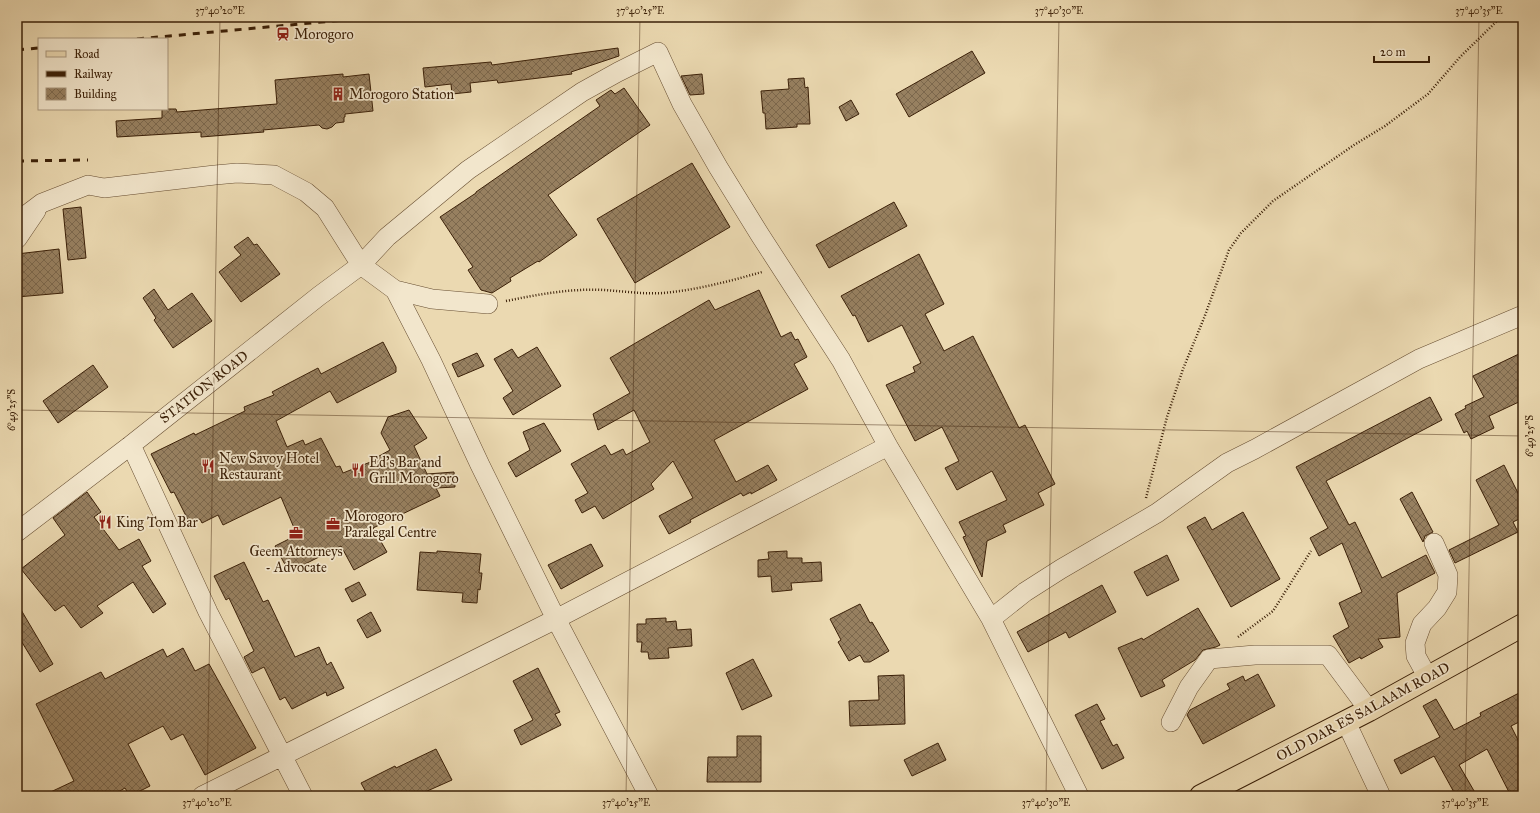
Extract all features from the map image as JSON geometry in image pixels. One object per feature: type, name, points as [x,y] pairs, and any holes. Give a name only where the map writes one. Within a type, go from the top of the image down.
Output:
[{"type":"main road","name":"OLD DAR ES SALAAM ROAD","points":[[1201,796],[1369,710],[1523,625]]},
{"type":"street","name":"STATION ROAD","points":[[17,532],[131,445],[319,296],[361,265],[387,237],[468,170],[582,92],[658,52],[686,111],[718,167],[780,267]]},
{"type":"street","points":[[17,219],[22,218],[42,203],[88,185],[104,188],[116,185],[222,174],[274,175],[306,192],[325,208],[361,265],[395,290],[432,299],[488,304]]},
{"type":"street","points":[[17,239],[42,203]]},
{"type":"street","points":[[780,267],[841,360],[888,446],[991,619],[1078,796]]},
{"type":"street","points":[[395,290],[431,360],[480,465],[556,619],[649,796]]},
{"type":"street","points":[[991,619],[1025,592],[1157,513],[1227,463],[1256,449],[1419,359],[1523,315]]},
{"type":"street","points":[[131,445],[208,612],[303,796]]},
{"type":"street","points":[[202,796],[556,619],[888,446]]},
{"type":"street","points":[[1428,678],[1416,656],[1415,643],[1422,624],[1437,608],[1447,592],[1448,575],[1434,543]]},
{"type":"street","points":[[1171,722],[1189,687],[1209,659],[1256,655],[1328,655],[1369,710]]},
{"type":"street","points":[[1346,722],[1381,796]]},
{"type":"path","points":[[1133,526],[1148,493],[1167,417],[1183,369],[1229,250],[1241,233],[1273,200],[1323,168],[1354,145],[1385,126],[1428,94],[1460,57],[1497,21],[1504,17]]},
{"type":"path","points":[[488,304],[544,294],[582,290],[645,293],[682,290],[729,281],[780,267]]},
{"type":"path","points":[[1209,659],[1273,611],[1311,551]]},
{"type":"building","points":[[618,48],[619,56],[571,72],[572,74],[498,83],[497,80],[470,83],[471,92],[452,94],[451,84],[425,87],[423,68],[491,62],[492,65]]},
{"type":"building","points":[[972,51],[985,73],[909,117],[896,94]]},
{"type":"building","points":[[343,74],[343,77],[369,74],[373,111],[345,114],[344,122],[336,123],[327,129],[322,128],[319,125],[263,130],[264,132],[201,137],[201,132],[117,137],[116,121],[162,118],[162,110],[176,109],[177,112],[277,104],[275,80]]},
{"type":"building","points":[[702,74],[704,94],[690,95],[681,76]]},
{"type":"building","points":[[804,78],[805,88],[808,87],[810,124],[797,124],[797,127],[766,129],[761,91],[789,89],[788,79]]},
{"type":"building","points":[[624,88],[650,125],[548,195],[577,235],[539,262],[538,261],[510,278],[511,281],[492,293],[481,290],[468,270],[473,267],[440,217],[600,106],[596,100],[611,90],[615,94]]},
{"type":"building","points":[[851,100],[859,114],[846,121],[839,107]]},
{"type":"building","points":[[692,163],[730,227],[635,283],[597,219]]},
{"type":"building","points":[[894,202],[907,226],[829,268],[816,245]]},
{"type":"building","points":[[81,207],[86,258],[68,260],[63,209]]},
{"type":"building","points":[[248,237],[254,245],[257,244],[280,274],[241,302],[219,272],[241,255],[234,247]]},
{"type":"building","points":[[59,249],[63,293],[17,297],[17,254]]},
{"type":"building","points":[[919,254],[944,304],[925,314],[944,351],[973,336],[1019,428],[1025,425],[1055,484],[1038,493],[1044,505],[1003,525],[1006,532],[987,541],[982,577],[963,537],[966,536],[959,522],[1007,500],[992,471],[957,490],[945,468],[959,461],[942,427],[915,441],[886,385],[915,372],[913,367],[921,363],[902,325],[868,342],[855,315],[853,316],[841,296]]},
{"type":"building","points":[[154,289],[168,310],[192,293],[212,321],[173,348],[154,320],[156,318],[143,298]]},
{"type":"building","points":[[759,290],[781,337],[791,332],[795,340],[798,339],[807,357],[794,364],[808,389],[714,440],[736,482],[768,465],[777,480],[751,494],[751,492],[743,496],[741,493],[690,520],[691,522],[669,534],[659,516],[693,498],[673,461],[651,484],[654,489],[603,519],[595,506],[582,513],[575,500],[588,493],[571,464],[605,445],[611,455],[623,449],[626,455],[650,442],[634,410],[598,430],[593,414],[630,393],[610,358],[709,300],[715,310]]},
{"type":"building","points":[[383,342],[396,367],[396,372],[337,403],[330,391],[276,421],[287,447],[303,440],[305,445],[321,438],[336,467],[340,466],[343,473],[373,461],[372,460],[390,450],[381,433],[388,417],[409,410],[427,438],[414,446],[427,474],[454,472],[455,487],[436,488],[440,496],[373,528],[387,552],[354,570],[341,546],[289,572],[275,546],[297,535],[281,497],[223,525],[218,515],[202,523],[200,519],[190,524],[174,492],[171,493],[151,454],[194,433],[195,435],[245,411],[244,407],[274,395],[272,392],[318,368],[321,374]]},
{"type":"building","points":[[537,347],[561,386],[513,415],[503,398],[513,391],[494,359],[512,349],[518,358]]},
{"type":"building","points":[[1523,352],[1523,400],[1489,416],[1494,428],[1471,439],[1467,431],[1464,433],[1455,414],[1466,408],[1465,406],[1484,397],[1473,376]]},
{"type":"building","points":[[477,353],[484,366],[458,377],[452,364]]},
{"type":"building","points":[[93,365],[108,387],[58,423],[43,401]]},
{"type":"building","points":[[1430,397],[1442,420],[1326,481],[1349,525],[1355,522],[1382,578],[1426,555],[1435,573],[1397,593],[1400,637],[1378,639],[1383,647],[1361,659],[1360,657],[1349,663],[1333,636],[1349,627],[1339,603],[1362,592],[1342,543],[1319,556],[1310,538],[1328,528],[1296,467]]},
{"type":"building","points":[[544,423],[561,451],[516,477],[508,463],[530,450],[523,432]]},
{"type":"building","points":[[1504,465],[1523,503],[1523,517],[1513,522],[1518,532],[1455,563],[1449,550],[1499,525],[1476,480]]},
{"type":"building","points":[[87,492],[101,512],[94,517],[119,550],[139,539],[151,561],[142,566],[166,604],[153,613],[133,582],[97,606],[103,613],[81,628],[64,605],[55,611],[21,569],[65,535],[53,518]]},
{"type":"building","points":[[1412,492],[1433,532],[1425,536],[1423,542],[1400,499]]},
{"type":"building","points":[[1243,512],[1280,579],[1231,607],[1187,527],[1205,517],[1212,530]]},
{"type":"building","points":[[591,544],[603,566],[561,589],[548,565]]},
{"type":"building","points":[[437,551],[481,554],[479,573],[482,573],[480,590],[478,589],[477,603],[462,602],[463,593],[417,590],[420,552],[437,553]]},
{"type":"building","points":[[787,551],[787,558],[802,558],[802,563],[821,562],[822,581],[791,583],[792,590],[772,592],[771,576],[758,577],[758,560],[769,559],[768,552]]},
{"type":"building","points":[[1167,555],[1179,580],[1147,596],[1134,572]]},
{"type":"building","points":[[244,562],[263,602],[268,600],[295,657],[319,647],[327,665],[331,662],[344,688],[327,696],[326,692],[292,709],[285,697],[280,700],[264,667],[252,673],[244,657],[254,651],[229,598],[226,600],[214,576]]},
{"type":"building","points":[[359,582],[366,595],[352,602],[345,589]]},
{"type":"building","points":[[1102,585],[1116,612],[1069,638],[1066,632],[1028,652],[1017,632]]},
{"type":"building","points":[[17,603],[53,664],[40,672],[17,634]]},
{"type":"building","points":[[860,604],[870,623],[872,622],[889,651],[870,662],[864,662],[860,655],[849,661],[838,642],[841,640],[830,619]]},
{"type":"building","points":[[1198,608],[1220,645],[1203,650],[1195,660],[1162,680],[1165,686],[1141,697],[1118,648],[1142,638],[1143,640]]},
{"type":"building","points":[[371,612],[381,631],[367,638],[357,620]]},
{"type":"building","points":[[666,618],[666,622],[676,621],[677,630],[691,629],[692,646],[668,648],[669,658],[649,659],[648,652],[641,652],[642,642],[637,642],[637,624],[646,624],[646,619]]},
{"type":"building","points":[[183,648],[195,671],[209,664],[256,748],[205,775],[183,734],[171,740],[163,726],[128,744],[150,786],[130,796],[125,788],[111,796],[42,796],[74,781],[36,704],[101,672],[105,679],[163,649],[167,657]]},
{"type":"building","points":[[753,659],[772,696],[742,710],[726,673]]},
{"type":"building","points":[[538,668],[560,712],[555,714],[561,725],[521,745],[514,730],[533,720],[513,681]]},
{"type":"building","points":[[1258,674],[1275,706],[1203,744],[1187,715],[1190,710],[1230,689],[1227,684],[1243,676],[1245,681]]},
{"type":"building","points":[[904,675],[905,724],[850,726],[849,701],[879,700],[878,676]]},
{"type":"building","points":[[1523,691],[1523,720],[1511,726],[1523,750],[1523,796],[1511,796],[1487,749],[1459,765],[1477,796],[1456,796],[1434,756],[1401,774],[1394,760],[1440,737],[1423,706],[1436,699],[1454,730],[1481,716],[1480,713]]},
{"type":"building","points":[[1097,704],[1105,719],[1100,721],[1113,746],[1117,744],[1124,758],[1102,769],[1075,715]]},
{"type":"building","points":[[737,736],[761,736],[761,782],[707,782],[708,757],[737,757]]},
{"type":"building","points":[[938,743],[946,760],[912,776],[904,760]]},
{"type":"building","points":[[436,749],[452,780],[416,796],[368,796],[361,783],[395,766],[396,768]]},
{"type":"railway","points":[[148,38],[376,17]]},
{"type":"railway","points":[[17,50],[38,48]]},
{"type":"railway","points":[[17,161],[88,160]]},
{"type":"place","name":"Morogoro","points":[[283,34]]},
{"type":"place","name":"Morogoro Station","points":[[338,94]]},
{"type":"place","name":"New Savoy Hotel Restaurant","points":[[208,466]]},
{"type":"place","name":"Ed's Bar and Grill Morogoro","points":[[358,470]]},
{"type":"place","name":"King Tom Bar","points":[[105,522]]},
{"type":"place","name":"Morogoro Paralegal Centre","points":[[333,524]]},
{"type":"place","name":"Geem Attorneys - Advocate","points":[[296,533]]}]
